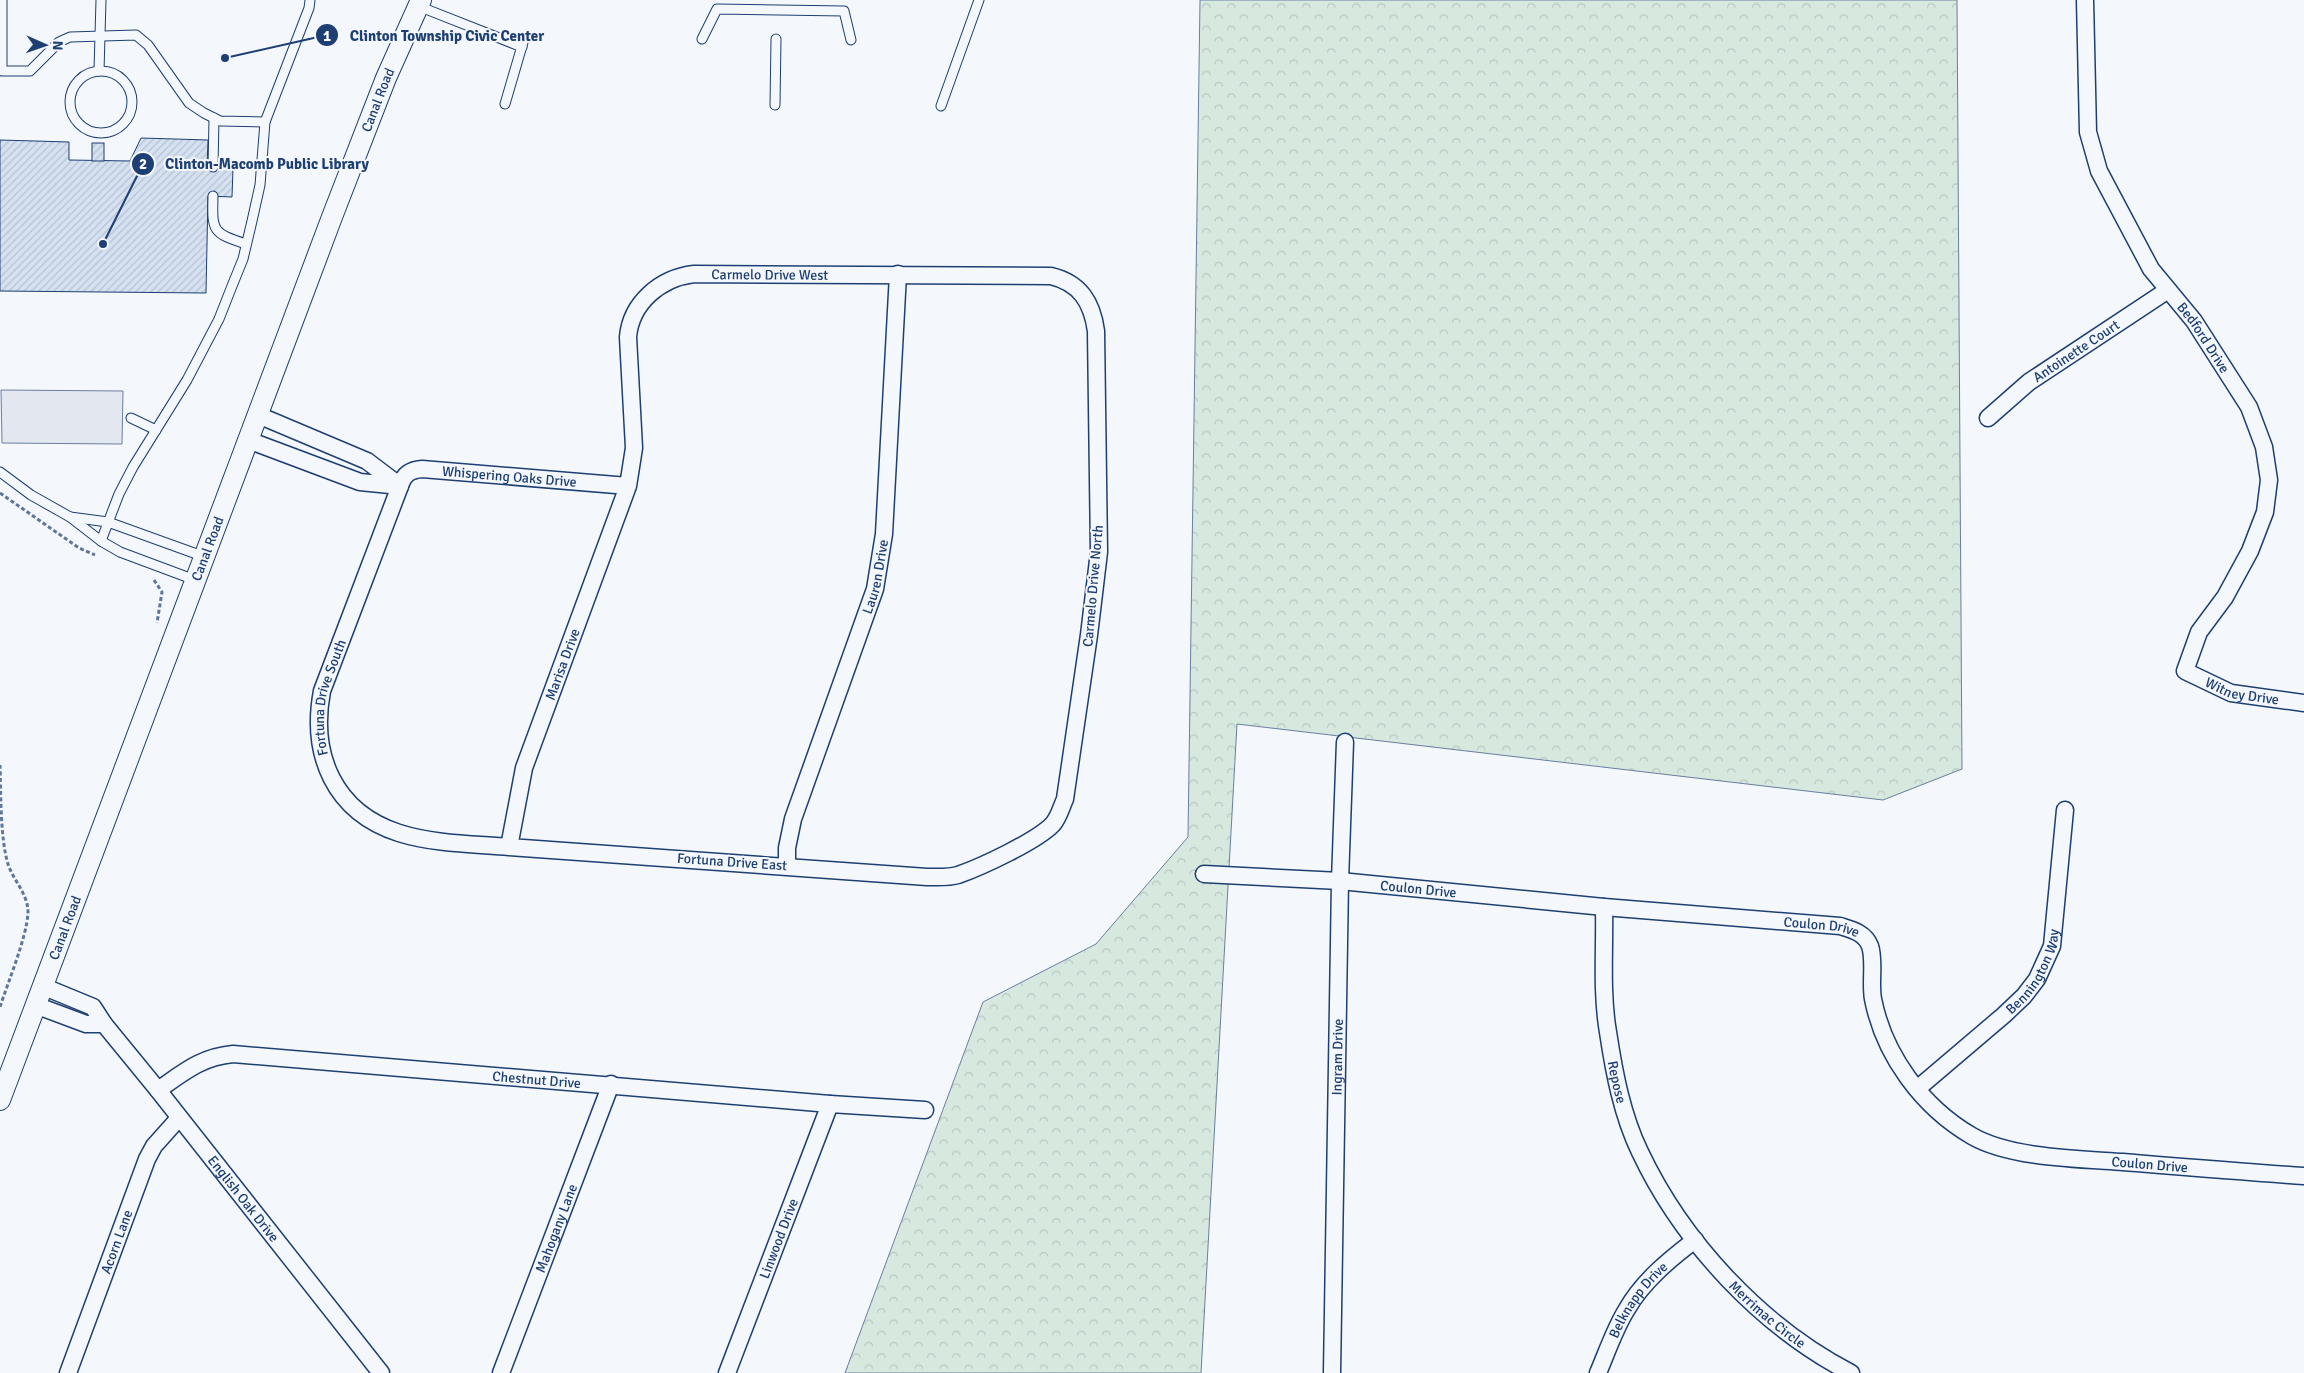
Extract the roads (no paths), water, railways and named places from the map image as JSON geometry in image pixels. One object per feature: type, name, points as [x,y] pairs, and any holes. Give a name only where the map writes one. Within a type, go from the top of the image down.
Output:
[{"type":"street","name":"Bedford Drive","points":[[2085,0],[2088,132],[2099,171],[2151,269],[2194,322],[2249,408],[2264,447],[2269,480],[2265,512],[2250,551],[2225,597],[2199,632],[2185,671]]},
{"type":"street","name":"Canal Road","points":[[0,1100],[363,136],[420,3]]},
{"type":"street","name":"Carmelo Drive West","points":[[628,486],[634,448],[629,328],[638,306],[656,290],[675,279],[694,274],[1051,276],[1078,288],[1086,298]]},
{"type":"street","name":"Lauren Drive","points":[[787,866],[787,848],[793,819],[868,611],[880,570],[884,534],[898,274]]},
{"type":"street","name":"Antoinette Court","points":[[1988,418],[2029,382],[2168,290]]},
{"type":"street","name":"Carmelo Drive North","points":[[1012,850],[1046,830],[1054,822],[1062,806],[1068,786],[1090,635],[1100,538],[1096,330],[1091,308],[1086,298]]},
{"type":"street","points":[[258,415],[367,461],[400,486]]},
{"type":"street","points":[[248,440],[360,482],[400,486]]},
{"type":"street","name":"Whispering Oaks Drive","points":[[400,486],[406,474],[413,470],[422,469],[628,486]]},
{"type":"street","name":"Fortuna Drive South","points":[[400,486],[322,691],[318,737],[328,773],[345,798],[356,809],[383,828],[401,834],[447,842]]},
{"type":"street","name":"Marisa Drive","points":[[509,847],[524,768],[628,486]]},
{"type":"street","name":"Witney Drive","points":[[2185,671],[2231,693],[2304,703]]},
{"type":"street","name":"Ingram Drive","points":[[1332,1373],[1340,881],[1345,742]]},
{"type":"street","name":"Bennington Way","points":[[1917,1089],[2004,1015],[2024,996],[2037,979],[2052,946],[2065,810]]},
{"type":"street","name":"Fortuna Drive East","points":[[447,842],[947,877],[958,875],[1012,850]]},
{"type":"street","name":"Coulon Drive","points":[[1204,874],[1340,881],[1604,907],[1840,926],[1856,930],[1863,936],[1871,948],[1873,999],[1882,1033],[1903,1071],[1917,1089],[1948,1119],[1972,1136],[1992,1145],[2016,1151],[2069,1158],[2304,1176]]},
{"type":"street","name":"Repose","points":[[1604,907],[1607,1030],[1620,1094],[1640,1152],[1669,1203],[1695,1240]]},
{"type":"street","name":"English Oak Drive","points":[[42,986],[93,1007],[104,1024],[381,1373]]},
{"type":"street","points":[[35,1006],[86,1024],[104,1024]]},
{"type":"street","name":"Chestnut Drive","points":[[158,1090],[207,1058],[233,1054],[611,1084],[830,1104],[925,1110]]},
{"type":"street","name":"Mahogany Lane","points":[[501,1373],[611,1084]]},
{"type":"street","name":"Linwood Drive","points":[[727,1373],[830,1104]]},
{"type":"street","name":"Acorn Lane","points":[[68,1373],[147,1160],[154,1146],[179,1118]]},
{"type":"street","name":"Belknapp Drive","points":[[1598,1373],[1627,1309],[1641,1289],[1665,1265],[1695,1240]]},
{"type":"street","name":"Merrimac Circle","points":[[1695,1240],[1744,1296],[1768,1319],[1820,1357],[1851,1373]]},
{"type":"lane","points":[[2,0],[2,71],[30,71],[58,42],[70,37],[136,35],[148,45],[160,60],[176,88],[189,103],[220,121],[265,122]]},
{"type":"lane","points":[[99,71],[101,0]]},
{"type":"lane","points":[[101,541],[133,467],[187,380],[219,319],[246,244],[260,185],[265,122],[310,8],[310,0]]},
{"type":"lane","points":[[941,106],[979,0]]},
{"type":"lane","points":[[420,3],[523,43],[505,104]]},
{"type":"lane","points":[[702,39],[717,9],[844,11],[851,40]]},
{"type":"lane","points":[[776,39],[776,105]]},
{"type":"lane","points":[[99,71],[110,72],[119,77],[126,84],[131,94],[132,104],[130,114],[124,123],[117,129],[97,134],[78,125],[70,106],[70,96],[80,78],[89,73],[99,71]]},
{"type":"lane","points":[[213,167],[214,118]]},
{"type":"lane","points":[[212,196],[212,224],[219,233],[227,238],[246,244]]},
{"type":"lane","points":[[132,418],[156,430]]},
{"type":"lane","points":[[0,472],[120,552],[196,580]]},
{"type":"lane","points":[[70,517],[108,522],[204,557]]},
{"type":"place","name":"Clinton Township Civic Center","points":[[225,58]]},
{"type":"place","name":"Clinton-Macomb Public Library","points":[[103,244]]}]
